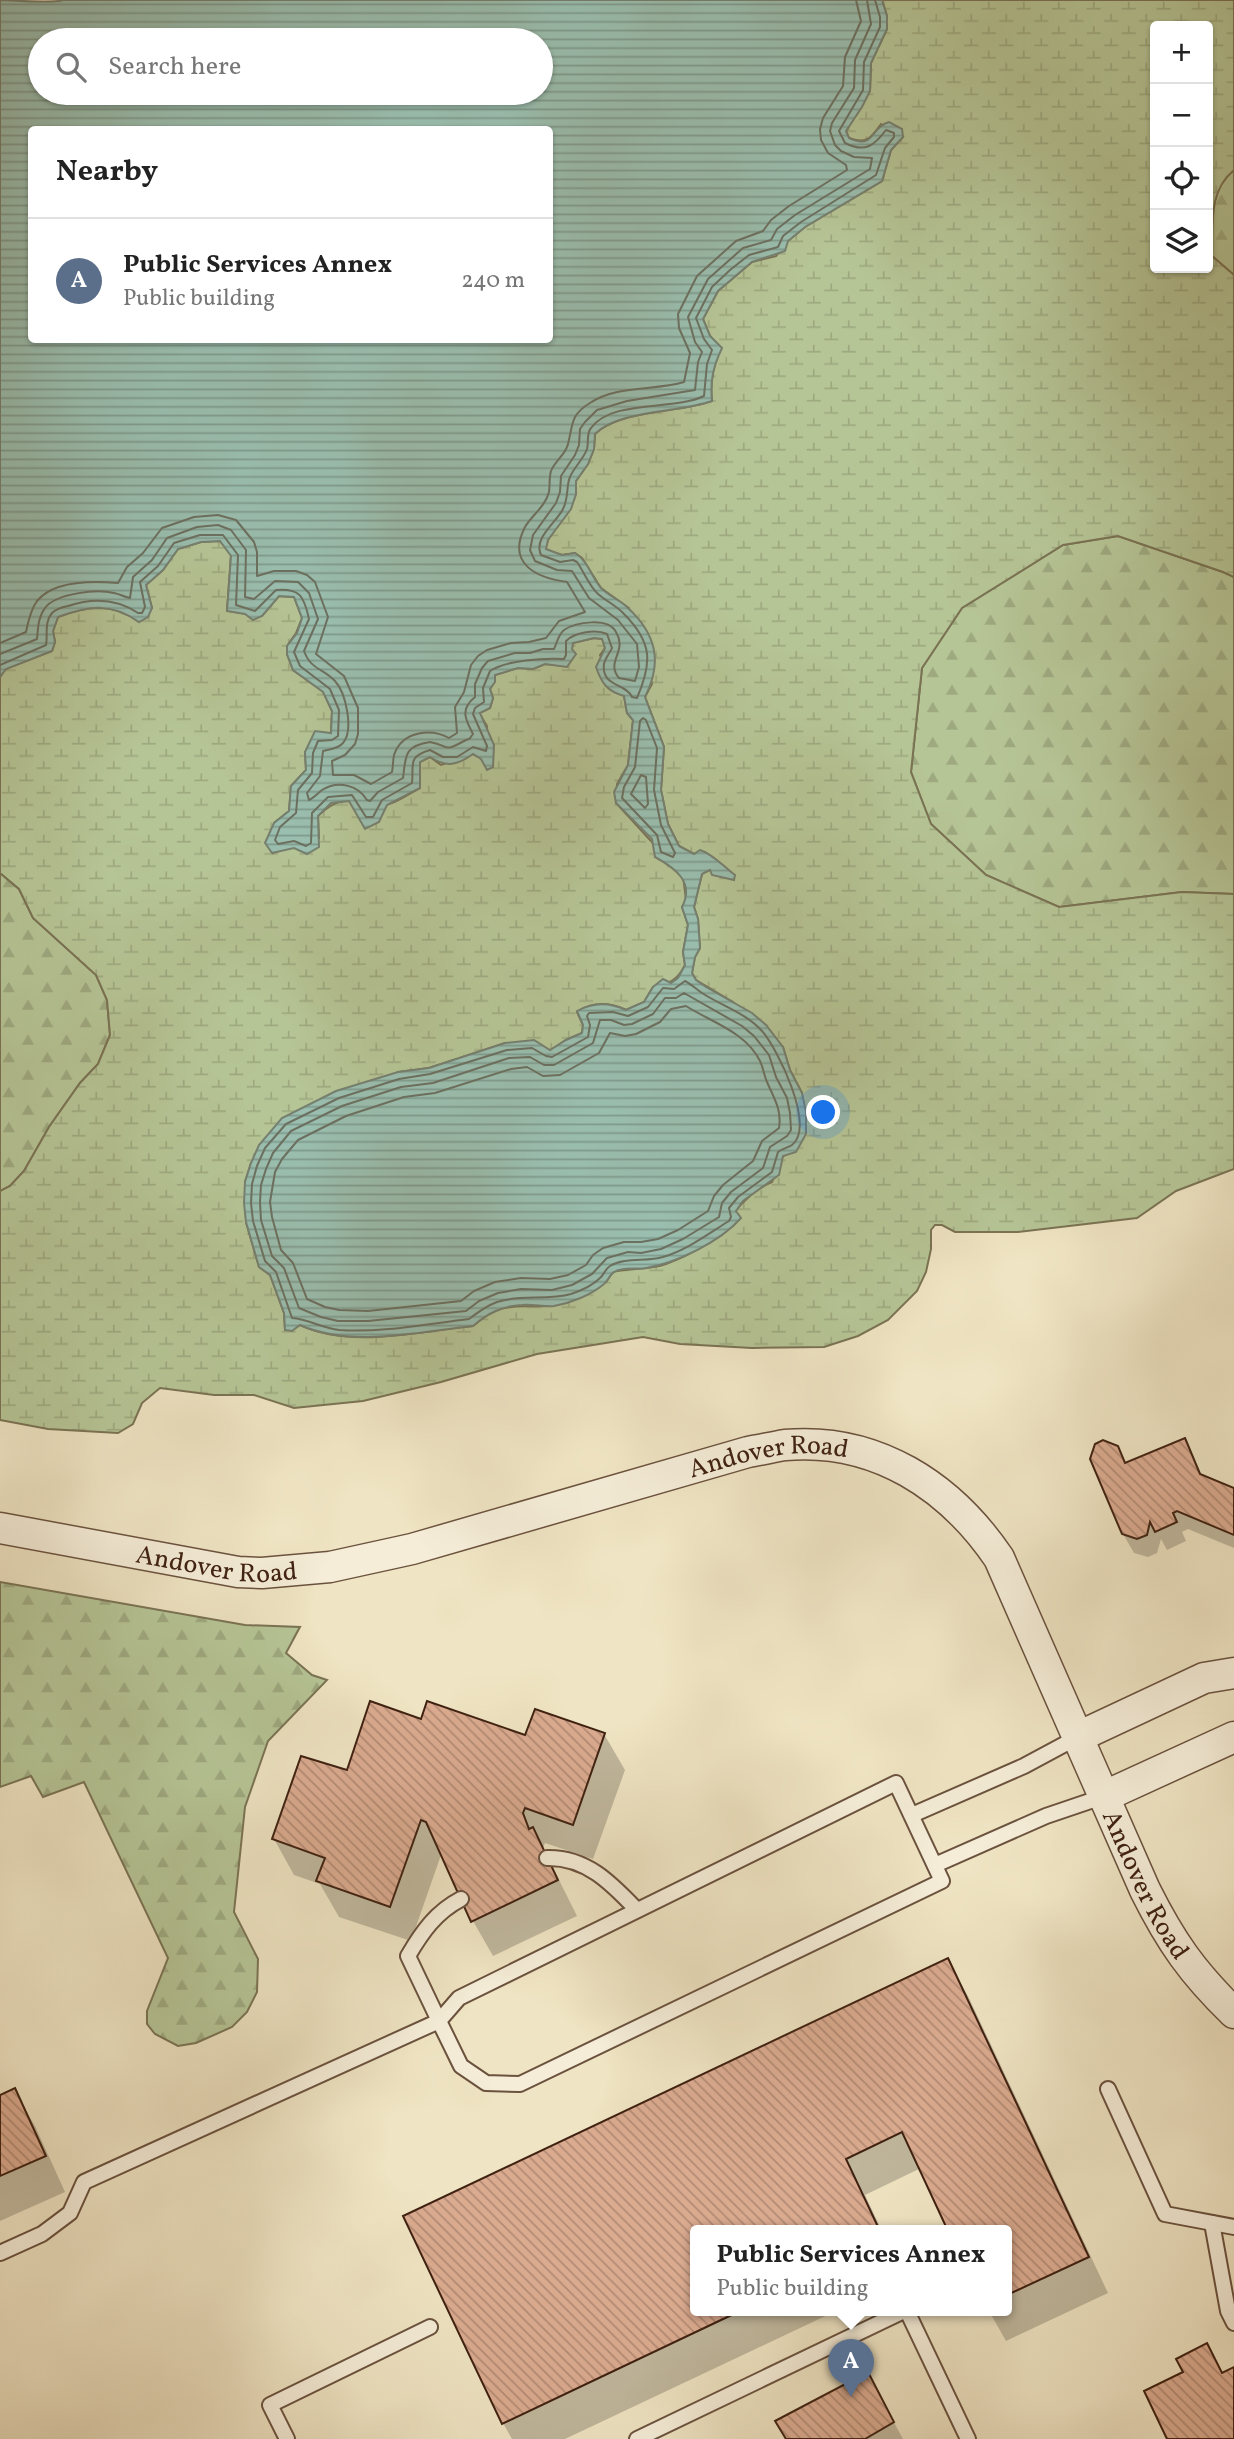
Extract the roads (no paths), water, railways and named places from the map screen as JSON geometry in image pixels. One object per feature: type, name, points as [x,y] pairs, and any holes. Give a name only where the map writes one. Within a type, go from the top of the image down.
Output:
[{"type":"street","name":"Andover Road","points":[[0,1528],[238,1572],[297,1571],[358,1562],[412,1549],[748,1452],[785,1445],[828,1446],[870,1455],[901,1467],[956,1505],[982,1533],[999,1558],[1145,1890],[1167,1933],[1198,1976],[1234,2012]]},
{"type":"street","points":[[1078,1737],[1204,1678],[1234,1673]]},
{"type":"street","points":[[1105,1796],[1234,1737]]},
{"type":"lane","points":[[912,1815],[1024,1766],[1078,1737]]},
{"type":"lane","points":[[0,2253],[42,2234],[70,2213],[84,2182],[439,2021],[459,1998],[896,1783],[942,1881],[520,2084],[486,2083],[461,2066],[439,2021],[408,1956],[434,1918],[461,1899]]},
{"type":"lane","points":[[935,1865],[1046,1816],[1105,1796]]},
{"type":"lane","points":[[547,1858],[561,1858],[593,1870],[610,1882],[637,1910]]},
{"type":"lane","points":[[1108,2089],[1165,2214],[1234,2227]]},
{"type":"lane","points":[[1212,2223],[1228,2311],[1234,2323]]},
{"type":"lane","points":[[636,2439],[894,2316]]},
{"type":"lane","points":[[907,2316],[968,2439]]},
{"type":"lane","points":[[287,2439],[270,2405],[430,2327]]},
{"type":"water","points":[[0,0],[882,0],[887,16],[887,29],[871,63],[870,91],[846,131],[849,138],[864,141],[889,122],[902,129],[903,137],[891,150],[882,181],[805,227],[788,241],[785,251],[752,262],[718,291],[703,319],[710,336],[722,348],[713,374],[712,401],[618,420],[595,434],[594,449],[588,464],[576,481],[576,494],[571,509],[548,540],[546,549],[562,555],[575,553],[579,556],[601,588],[638,618],[650,638],[654,649],[654,672],[645,697],[664,747],[661,790],[668,824],[679,846],[694,854],[700,850],[705,852],[735,875],[734,880],[712,875],[710,870],[702,874],[694,907],[698,919],[700,948],[692,973],[696,980],[752,1013],[766,1025],[783,1047],[790,1070],[802,1093],[806,1112],[806,1134],[796,1152],[783,1156],[779,1175],[743,1201],[736,1211],[741,1218],[722,1235],[671,1261],[646,1268],[618,1270],[599,1288],[567,1303],[554,1306],[508,1307],[490,1314],[473,1326],[363,1337],[320,1332],[300,1325],[292,1331],[285,1330],[284,1313],[270,1275],[259,1267],[246,1222],[245,1182],[251,1163],[259,1145],[282,1118],[336,1091],[398,1072],[429,1068],[505,1043],[534,1040],[550,1050],[582,1033],[583,1025],[577,1011],[601,1004],[626,1010],[644,1002],[653,987],[663,979],[671,983],[678,978],[685,965],[683,952],[688,925],[682,907],[686,890],[676,871],[655,857],[652,839],[616,803],[614,792],[628,765],[633,720],[627,713],[624,696],[609,689],[598,673],[596,667],[605,648],[602,639],[573,643],[572,649],[576,654],[567,667],[545,664],[533,669],[518,668],[495,675],[495,682],[490,689],[493,698],[490,708],[480,713],[494,745],[493,767],[487,770],[481,759],[473,754],[452,764],[441,763],[430,757],[420,762],[420,788],[387,805],[379,822],[365,829],[349,801],[331,803],[318,816],[319,847],[307,854],[294,848],[272,853],[265,843],[274,823],[289,811],[291,786],[306,770],[305,752],[315,731],[331,733],[332,711],[323,692],[293,670],[287,654],[287,646],[297,633],[302,618],[294,597],[279,596],[262,616],[253,620],[245,614],[227,611],[231,556],[220,541],[201,542],[178,549],[163,570],[146,585],[152,608],[148,617],[139,622],[119,611],[90,608],[58,617],[53,631],[55,642],[52,651],[6,669],[0,677]]},
{"type":"place","name":"Public Services Annex","points":[[851,2397]]}]
